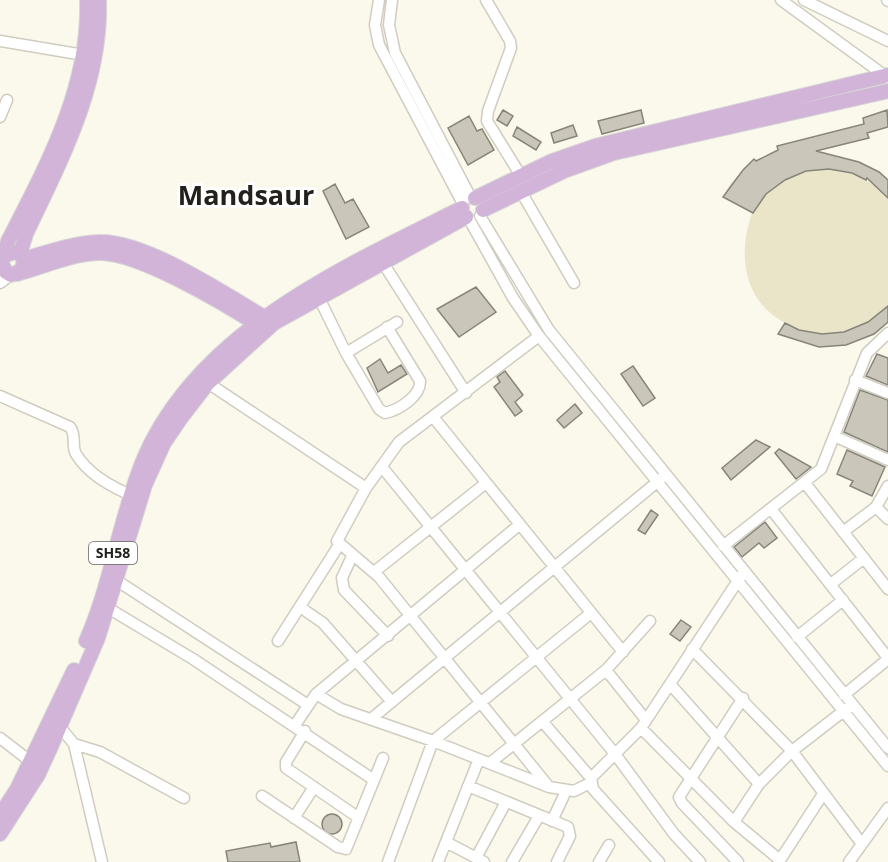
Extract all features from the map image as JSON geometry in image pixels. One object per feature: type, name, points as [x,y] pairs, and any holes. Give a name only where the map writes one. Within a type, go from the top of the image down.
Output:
[{"type":"main road","points":[[10,277],[2,268],[8,241],[71,108],[84,55],[87,0]]},
{"type":"main road","points":[[10,277],[22,270],[26,234],[78,119],[89,86],[98,41],[99,0]]},
{"type":"main road","points":[[265,323],[319,298],[383,263],[471,209],[521,183],[552,162],[595,147],[887,76]]},
{"type":"main road","points":[[521,183],[614,153],[888,91]]},
{"type":"main road","points":[[265,323],[400,239],[471,209]]},
{"type":"main road","points":[[2,260],[14,252],[22,256],[100,242],[126,246],[178,269],[265,323]]},
{"type":"main road","points":[[10,277],[84,255],[100,252],[117,255],[160,271],[265,323]]},
{"type":"main road","name":"SH58","points":[[55,721],[90,632],[136,497],[164,443],[208,383],[265,323]]},
{"type":"main road","name":"SH58","points":[[0,834],[35,765],[108,608],[142,464],[164,420],[196,378],[231,343],[265,323]]},
{"type":"main road","name":"SH58","points":[[0,815],[35,765]]},
{"type":"street","points":[[379,0],[375,25],[379,45],[471,209],[549,330],[737,582],[848,708],[888,748]]},
{"type":"street","points":[[392,0],[389,25],[392,45],[398,61],[513,298],[539,336],[661,479],[723,546],[844,695],[848,708],[888,766]]},
{"type":"street","points":[[486,0],[511,48],[488,111],[487,121],[574,283]]},
{"type":"street","points":[[781,0],[887,76]]},
{"type":"street","points":[[804,0],[888,41]]},
{"type":"street","points":[[375,25],[389,25]]},
{"type":"street","points":[[0,41],[84,55]]},
{"type":"street","points":[[0,117],[7,100]]},
{"type":"street","points":[[383,263],[466,393]]},
{"type":"street","points":[[319,298],[346,353],[379,409],[386,413],[391,412],[417,394],[421,388],[420,381],[392,325],[346,353]]},
{"type":"street","points":[[723,546],[805,483],[825,463],[855,380],[871,347],[888,333]]},
{"type":"street","points":[[278,641],[339,545],[338,536],[366,488],[406,435],[434,418],[539,336]]},
{"type":"street","points":[[855,380],[888,393]]},
{"type":"street","points":[[208,383],[366,488]]},
{"type":"street","points":[[0,396],[70,427],[75,435],[76,453],[86,466],[102,480],[136,497]]},
{"type":"street","points":[[434,418],[623,652]]},
{"type":"street","points":[[834,436],[888,460]]},
{"type":"street","points":[[382,466],[615,754],[674,834],[700,862]]},
{"type":"street","points":[[371,719],[555,570],[661,479]]},
{"type":"street","points":[[374,572],[486,483]]},
{"type":"street","points":[[805,483],[888,589]]},
{"type":"street","points":[[843,532],[876,507],[888,486]]},
{"type":"street","points":[[876,507],[888,519]]},
{"type":"street","points":[[771,509],[888,658],[844,695]]},
{"type":"street","points":[[294,725],[316,694],[519,525]]},
{"type":"street","points":[[339,545],[374,572],[549,787]]},
{"type":"street","points":[[352,556],[342,578],[344,590],[388,636]]},
{"type":"street","points":[[831,584],[864,558]]},
{"type":"street","points":[[316,694],[341,709],[433,741],[549,787],[566,791],[579,790],[643,724],[744,572]]},
{"type":"street","points":[[116,580],[308,705]]},
{"type":"street","points":[[797,637],[843,600]]},
{"type":"street","points":[[300,607],[322,623],[392,702]]},
{"type":"street","points":[[108,608],[304,731],[374,780]]},
{"type":"street","points":[[388,862],[433,741],[591,613]]},
{"type":"street","points":[[490,763],[606,670],[650,621]]},
{"type":"street","points":[[693,649],[792,751],[862,844]]},
{"type":"street","points":[[606,670],[643,724],[734,822],[782,861],[823,794]]},
{"type":"street","points":[[670,684],[759,784]]},
{"type":"street","points":[[738,862],[679,800],[680,794],[743,698]]},
{"type":"street","points":[[734,822],[759,784],[792,751],[848,708]]},
{"type":"street","points":[[55,721],[74,744],[102,862]]},
{"type":"street","points":[[542,721],[658,862]]},
{"type":"street","points":[[304,731],[286,762],[286,768],[359,818]]},
{"type":"street","points":[[0,738],[35,765]]},
{"type":"street","points":[[74,744],[100,752],[184,798]]},
{"type":"street","points":[[262,796],[343,849],[348,847],[383,758]]},
{"type":"street","points":[[438,862],[479,759]]},
{"type":"street","points":[[468,786],[568,827],[571,833],[557,862]]},
{"type":"street","points":[[294,818],[314,788]]},
{"type":"street","points":[[552,821],[566,791]]},
{"type":"street","points":[[446,842],[480,860],[506,802]]},
{"type":"street","points":[[849,862],[888,808]]},
{"type":"street","points":[[512,862],[539,816]]},
{"type":"street","points":[[599,862],[609,845]]},
{"type":"shaded area","points":[[887,110],[888,127],[868,133],[869,138],[783,160],[859,162],[873,169],[866,180],[873,183],[881,173],[888,180],[888,309],[881,311],[888,320],[819,347],[778,334],[785,323],[760,302],[747,274],[745,244],[752,213],[723,197],[730,184],[754,159],[756,161],[778,150],[777,146],[864,124],[863,118]]},
{"type":"building","points":[[503,110],[513,116],[507,126],[497,120]]},
{"type":"building","points":[[641,110],[644,123],[602,134],[598,121]]},
{"type":"building","points":[[887,110],[888,127],[867,133],[869,138],[816,151],[859,162],[879,172],[888,180],[888,198],[867,178],[866,180],[852,173],[829,169],[806,171],[785,180],[766,194],[753,213],[723,197],[754,159],[756,161],[778,150],[777,146],[864,124],[863,118]]},
{"type":"building","points":[[469,116],[477,131],[482,129],[494,150],[468,165],[448,128]]},
{"type":"building","points":[[573,125],[577,136],[554,143],[551,133]]},
{"type":"building","points":[[517,127],[541,142],[536,150],[513,136]]},
{"type":"building","points":[[335,184],[345,203],[353,199],[369,227],[346,239],[323,191]]},
{"type":"building","points":[[476,287],[496,312],[459,337],[437,309]]},
{"type":"building","points":[[888,306],[888,322],[874,334],[846,345],[819,347],[778,334],[785,323],[799,330],[822,334],[844,332],[868,322]]},
{"type":"building","points":[[877,354],[888,358],[888,385],[866,376]]},
{"type":"building","points":[[380,359],[388,373],[401,365],[407,374],[378,392],[367,368]]},
{"type":"building","points":[[633,366],[655,398],[643,406],[621,374]]},
{"type":"building","points":[[505,371],[523,395],[515,402],[522,411],[515,416],[494,387],[500,382],[497,377]]},
{"type":"building","points":[[860,390],[888,400],[888,452],[844,432]]},
{"type":"building","points":[[575,404],[582,413],[564,428],[557,420]]},
{"type":"building","points":[[756,440],[770,447],[731,480],[722,468]]},
{"type":"building","points":[[779,449],[811,467],[796,479],[775,453]]},
{"type":"building","points":[[847,450],[885,467],[872,496],[850,486],[853,481],[837,474]]},
{"type":"building","points":[[651,510],[658,515],[645,534],[638,530]]},
{"type":"building","points":[[765,522],[777,538],[764,548],[759,543],[742,557],[734,547]]},
{"type":"building","points":[[681,620],[691,627],[680,641],[670,634]]},
{"type":"building","points":[[332,814],[339,817],[342,824],[339,831],[332,834],[325,831],[322,824],[325,817]]},
{"type":"building","points":[[296,842],[300,862],[228,862],[226,851],[270,843],[271,847]]},
{"type":"district","name":"Mandsaur","points":[[246,196]]}]
